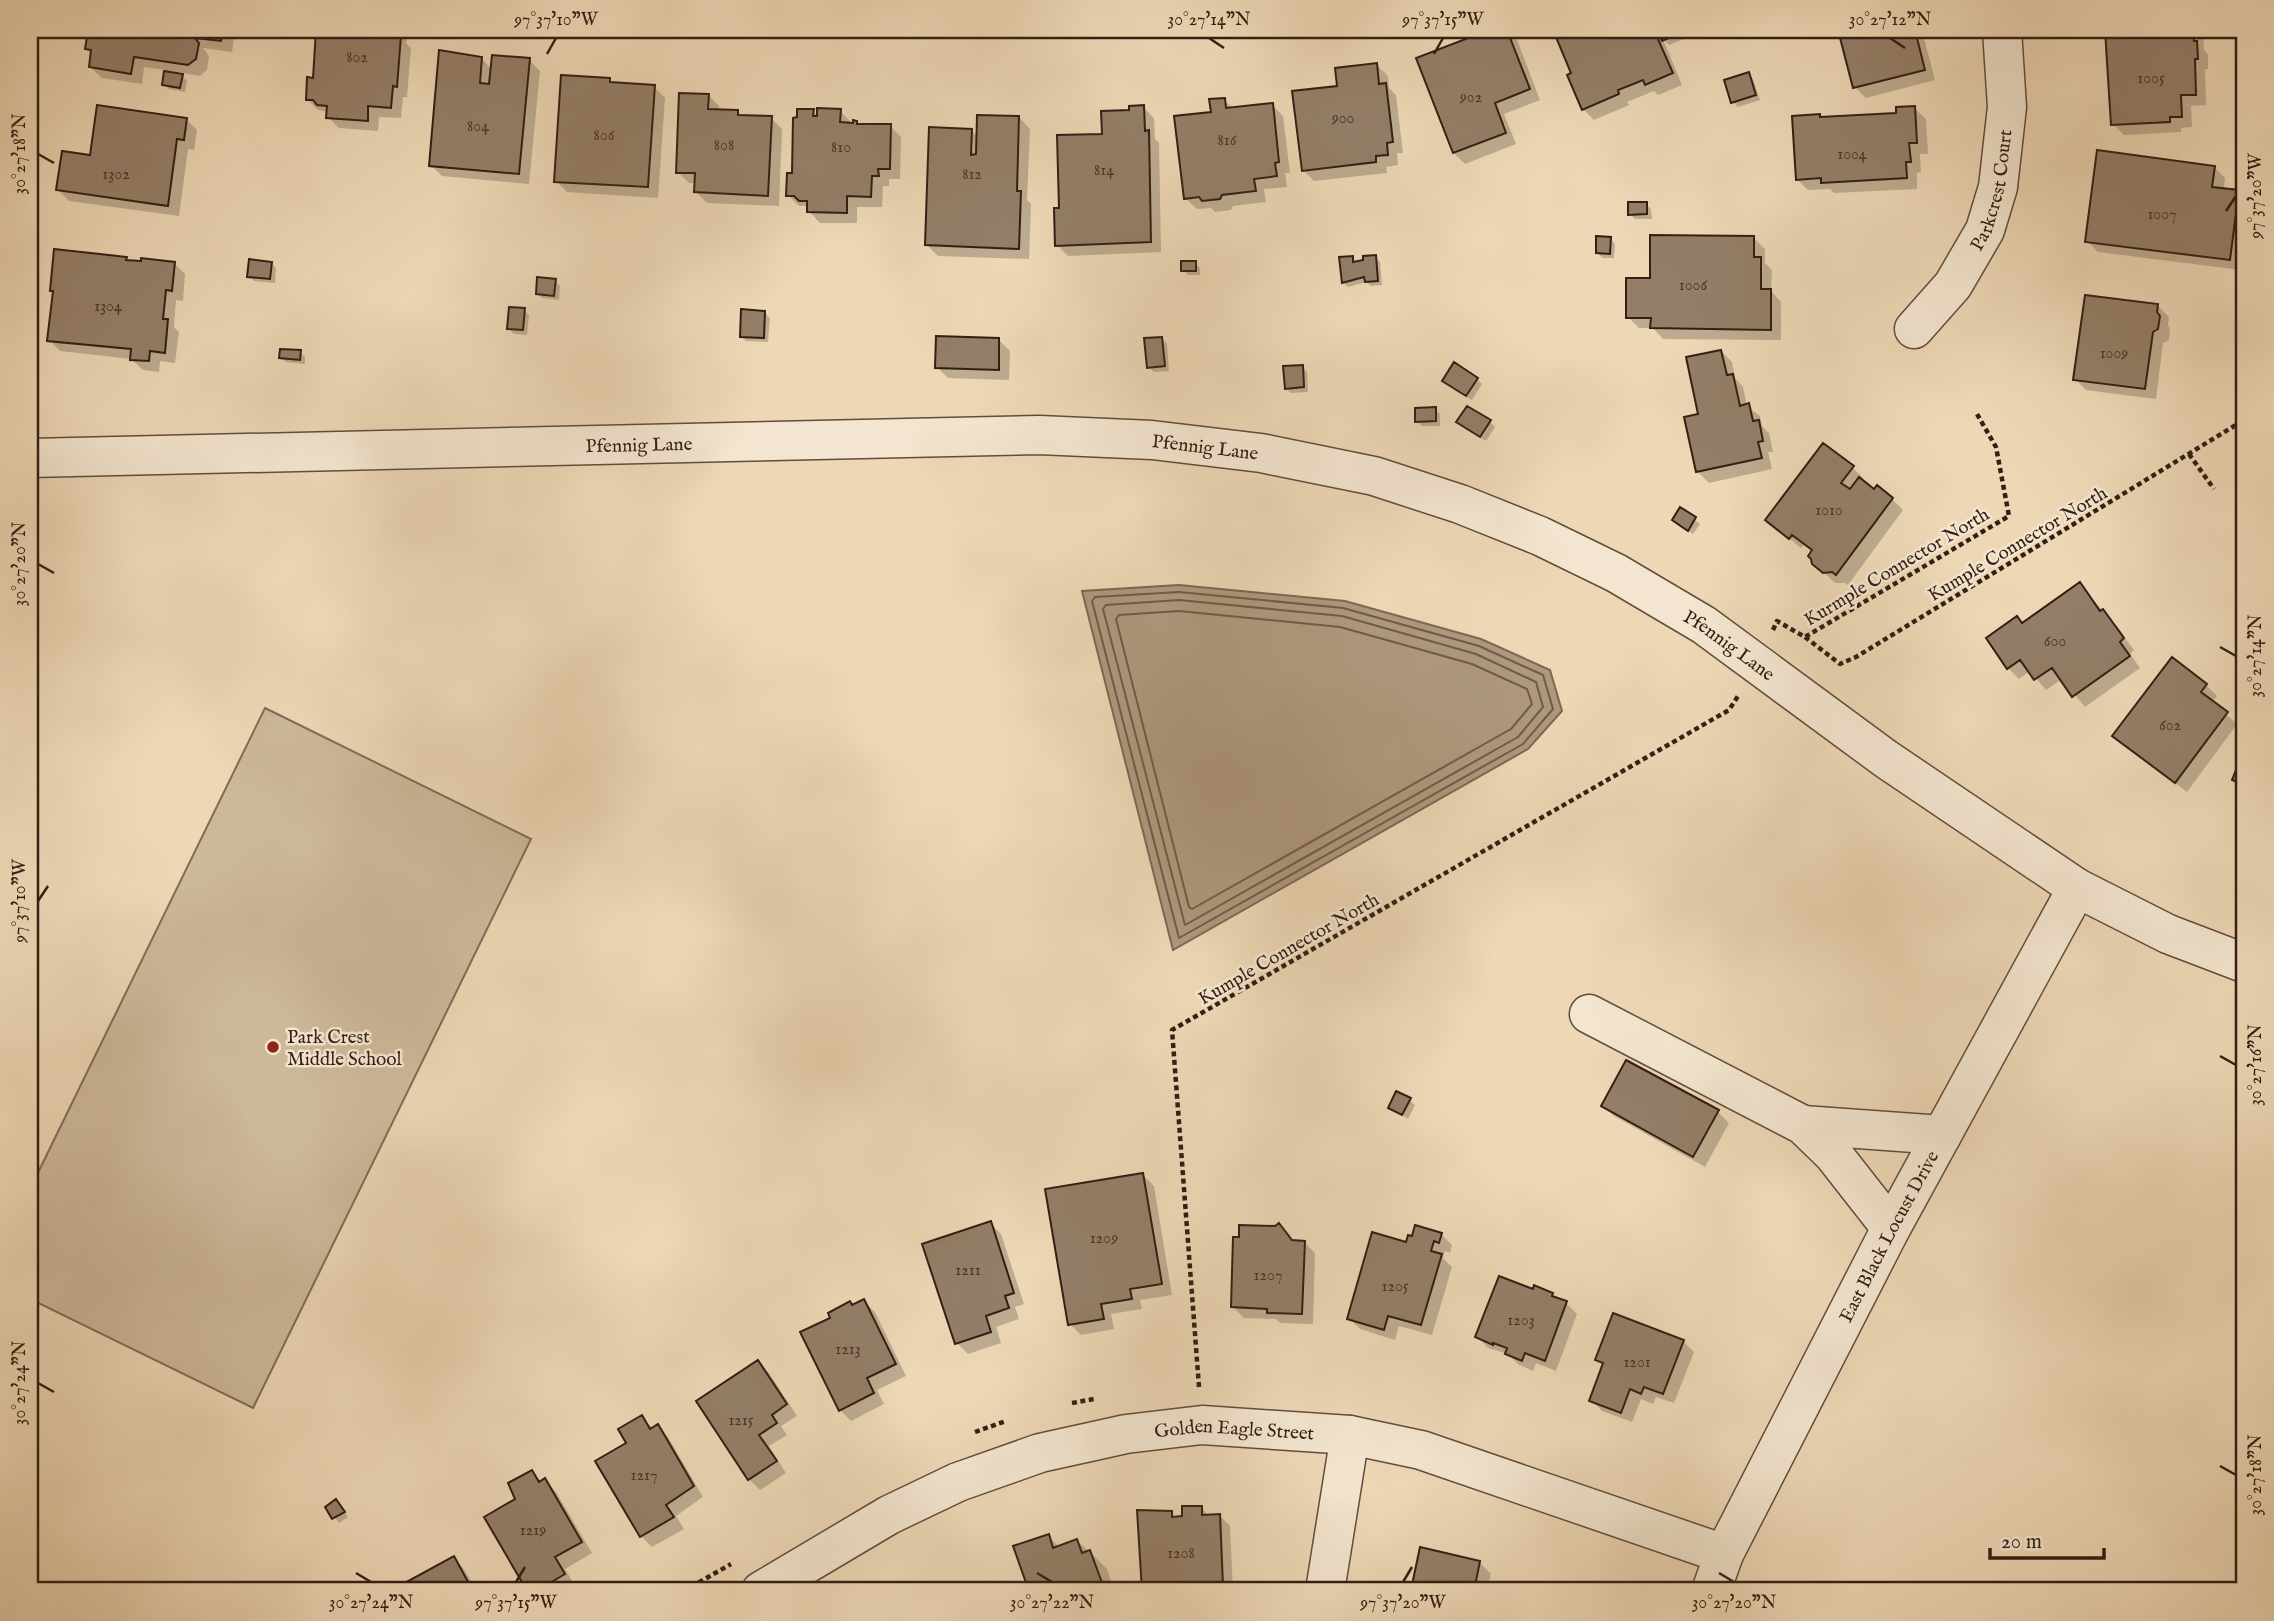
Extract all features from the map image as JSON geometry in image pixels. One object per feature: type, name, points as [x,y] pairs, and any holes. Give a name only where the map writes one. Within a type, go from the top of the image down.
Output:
[{"type":"street","name":"Parkcrest Court","points":[[1914,329],[1953,285],[1985,230],[1998,187],[2007,107],[2002,30]]},
{"type":"street","name":"Pfennig Lane","points":[[30,458],[1039,435],[1152,440],[1261,453],[1374,476],[1540,536],[1616,573],[1704,625],[1886,759],[2077,888],[2168,934],[2244,963]]},
{"type":"street","name":"East Black Locust Drive","points":[[1711,1591],[1724,1554],[1891,1228],[2077,888]]},
{"type":"street","points":[[1589,1014],[1803,1125],[1833,1154],[1891,1228]]},
{"type":"street","points":[[1803,1125],[1942,1135]]},
{"type":"street","name":"Golden Eagle Street","points":[[761,1591],[889,1515],[958,1482],[1040,1454],[1126,1434],[1202,1424],[1350,1435],[1421,1450],[1724,1554]]},
{"type":"street","points":[[1325,1591],[1350,1435]]},
{"type":"path","name":"Kurmple Connector North","points":[[1777,621],[1805,637],[2009,516],[1997,447],[1977,414]]},
{"type":"path","name":"Kumple Connector North","points":[[1805,637],[1840,664],[1856,657],[2244,420]]},
{"type":"path","points":[[2189,454],[2214,489]]},
{"type":"path","name":"Kumple Connector North","points":[[1199,1389],[1172,1030],[1729,710]]},
{"type":"shaded area","points":[[265,708],[531,839],[253,1408],[30,1299],[30,1189]]},
{"type":"water","points":[[1179,585],[1345,601],[1481,639],[1550,670],[1562,711],[1528,749],[1173,950],[1082,591]]},
{"type":"building","points":[[88,30],[223,30],[221,41],[195,38],[199,43],[196,59],[188,65],[134,57],[131,74],[89,67],[91,50],[85,49]]},
{"type":"building","points":[[316,30],[396,30],[395,35],[401,35],[397,87],[393,86],[391,108],[368,106],[368,121],[326,118],[327,106],[306,100],[307,77],[313,78]]},
{"type":"building","points":[[1489,30],[1507,30],[1530,89],[1495,103],[1506,133],[1453,153],[1416,58]]},
{"type":"building","points":[[1553,30],[1654,30],[1673,73],[1645,85],[1643,80],[1618,90],[1619,94],[1582,110],[1567,75],[1571,73]]},
{"type":"building","points":[[1658,30],[1681,30],[1682,33],[1662,41]]},
{"type":"building","points":[[1838,30],[1915,30],[1925,70],[1853,88]]},
{"type":"building","points":[[2105,30],[2193,30],[2198,59],[2195,59],[2196,95],[2181,95],[2182,117],[2170,117],[2170,122],[2111,125]]},
{"type":"building","points":[[439,50],[482,57],[480,83],[489,84],[492,55],[530,58],[519,174],[429,166]]},
{"type":"building","points":[[1377,63],[1379,84],[1386,83],[1393,142],[1387,143],[1388,155],[1376,156],[1376,162],[1302,171],[1292,91],[1337,86],[1335,68]]},
{"type":"building","points":[[164,71],[183,74],[180,88],[162,85]]},
{"type":"building","points":[[1749,72],[1756,95],[1731,103],[1724,80]]},
{"type":"building","points":[[561,75],[610,78],[610,82],[655,85],[648,187],[554,182]]},
{"type":"building","points":[[679,93],[709,94],[708,109],[738,110],[738,115],[772,116],[768,196],[694,192],[695,173],[676,173]]},
{"type":"building","points":[[1225,98],[1226,108],[1273,103],[1279,162],[1275,163],[1277,176],[1254,179],[1256,191],[1222,195],[1220,199],[1202,201],[1199,197],[1184,199],[1174,116],[1211,112],[1209,99]]},
{"type":"building","points":[[97,105],[187,118],[184,140],[177,139],[168,206],[56,190],[62,151],[90,155]]},
{"type":"building","points":[[1144,105],[1145,131],[1149,130],[1151,242],[1055,246],[1054,208],[1059,208],[1057,135],[1102,134],[1101,111],[1129,110],[1129,106]]},
{"type":"building","points":[[1915,106],[1917,143],[1909,143],[1911,162],[1906,162],[1907,178],[1821,183],[1821,178],[1796,180],[1792,116],[1896,113],[1896,107]]},
{"type":"building","points":[[817,108],[841,109],[840,122],[853,123],[853,120],[857,121],[857,124],[891,124],[890,169],[878,169],[879,176],[872,176],[871,197],[847,196],[847,213],[807,212],[807,201],[786,196],[787,173],[792,173],[793,118],[797,117],[797,109],[814,109],[813,116],[817,116]]},
{"type":"building","points":[[977,115],[1019,116],[1019,249],[925,245],[929,127],[972,129],[971,155],[976,154]]},
{"type":"building","points":[[2097,150],[2215,166],[2212,187],[2239,190],[2230,260],[2085,242]]},
{"type":"building","points":[[1628,202],[1647,202],[1647,214],[1628,215]]},
{"type":"building","points":[[1650,235],[1754,236],[1754,257],[1761,257],[1761,289],[1771,289],[1771,330],[1650,328],[1651,318],[1626,318],[1626,278],[1650,278]]},
{"type":"building","points":[[1596,236],[1611,237],[1610,254],[1596,253]]},
{"type":"building","points":[[54,249],[127,257],[126,260],[141,261],[141,258],[175,262],[172,291],[166,290],[163,319],[168,319],[165,353],[150,351],[149,361],[130,360],[131,349],[47,341],[53,291],[50,291]]},
{"type":"building","points":[[1376,255],[1378,281],[1365,282],[1364,277],[1342,283],[1339,257],[1353,256],[1353,262],[1363,260],[1363,256]]},
{"type":"building","points":[[249,259],[272,262],[270,279],[247,277]]},
{"type":"building","points":[[1181,261],[1196,261],[1196,271],[1181,271]]},
{"type":"building","points":[[537,277],[556,279],[554,296],[536,294]]},
{"type":"building","points":[[2085,295],[2158,304],[2157,312],[2160,316],[2158,329],[2153,332],[2145,389],[2073,380]]},
{"type":"building","points":[[509,307],[525,308],[523,330],[507,329]]},
{"type":"building","points":[[741,309],[765,311],[764,338],[740,337]]},
{"type":"building","points":[[936,336],[999,338],[999,370],[935,368]]},
{"type":"building","points":[[1162,337],[1165,366],[1147,368],[1144,338]]},
{"type":"building","points":[[280,349],[301,350],[300,360],[279,358]]},
{"type":"building","points":[[1721,350],[1727,375],[1733,374],[1740,406],[1749,403],[1753,421],[1759,420],[1763,441],[1758,442],[1762,458],[1696,472],[1684,417],[1698,414],[1686,357]]},
{"type":"building","points":[[1454,362],[1478,378],[1466,396],[1442,381]]},
{"type":"building","points":[[1303,365],[1304,387],[1285,389],[1283,366]]},
{"type":"building","points":[[1467,406],[1491,420],[1480,437],[1456,422]]},
{"type":"building","points":[[1436,407],[1436,421],[1415,422],[1415,408]]},
{"type":"building","points":[[1823,443],[1854,466],[1841,483],[1850,489],[1859,477],[1874,489],[1877,485],[1893,498],[1836,575],[1832,572],[1823,573],[1812,564],[1808,556],[1812,550],[1792,535],[1789,539],[1765,520]]},
{"type":"building","points":[[1680,507],[1696,517],[1688,531],[1672,520]]},
{"type":"building","points":[[2080,582],[2100,611],[2103,609],[2124,638],[2120,642],[2130,656],[2072,697],[2052,668],[2034,680],[2020,660],[2007,669],[1986,638],[2017,616],[2022,623]]},
{"type":"building","points":[[2172,657],[2207,684],[2201,692],[2228,712],[2175,783],[2112,736]]},
{"type":"building","points":[[2244,750],[2244,785],[2232,780]]},
{"type":"building","points":[[1626,1060],[1719,1110],[1693,1157],[1601,1106]]},
{"type":"building","points":[[1396,1091],[1411,1098],[1402,1115],[1388,1108]]},
{"type":"building","points":[[1143,1173],[1162,1284],[1130,1289],[1132,1299],[1101,1304],[1104,1319],[1068,1325],[1045,1189]]},
{"type":"building","points":[[991,1221],[1014,1293],[1005,1296],[1009,1308],[986,1316],[991,1332],[955,1344],[922,1244]]},
{"type":"building","points":[[1279,1223],[1292,1240],[1305,1241],[1302,1314],[1267,1313],[1267,1309],[1231,1307],[1233,1237],[1239,1237],[1239,1225],[1275,1226]]},
{"type":"building","points":[[1415,1225],[1442,1233],[1439,1243],[1434,1241],[1431,1251],[1442,1254],[1421,1325],[1388,1316],[1384,1330],[1347,1319],[1372,1232],[1406,1242],[1408,1235],[1412,1236]]},
{"type":"building","points":[[1499,1276],[1533,1289],[1534,1285],[1567,1301],[1545,1361],[1525,1353],[1522,1361],[1505,1354],[1507,1348],[1475,1337]]},
{"type":"building","points":[[864,1299],[896,1364],[867,1378],[874,1393],[839,1411],[800,1332],[830,1318],[828,1313],[850,1301],[852,1305]]},
{"type":"building","points":[[1613,1313],[1684,1340],[1663,1394],[1644,1387],[1641,1394],[1630,1389],[1621,1413],[1589,1401],[1603,1363],[1595,1360]]},
{"type":"building","points":[[758,1360],[787,1404],[772,1415],[777,1423],[759,1435],[777,1461],[748,1480],[696,1401]]},
{"type":"building","points":[[642,1415],[650,1429],[658,1424],[694,1486],[666,1505],[674,1517],[640,1537],[595,1461],[626,1443],[618,1429]]},
{"type":"building","points":[[532,1470],[539,1482],[545,1478],[582,1542],[555,1557],[565,1574],[538,1590],[535,1585],[526,1589],[484,1517],[515,1499],[508,1483]]},
{"type":"building","points":[[336,1499],[345,1512],[332,1519],[325,1507]]},
{"type":"building","points":[[1182,1506],[1202,1506],[1202,1515],[1220,1514],[1223,1586],[1205,1587],[1205,1591],[1142,1591],[1137,1510],[1172,1511],[1172,1517],[1182,1516]]},
{"type":"building","points":[[1049,1534],[1053,1548],[1077,1539],[1082,1553],[1090,1550],[1105,1591],[1029,1591],[1013,1546]]},
{"type":"building","points":[[1420,1547],[1480,1561],[1474,1591],[1406,1591],[1408,1584],[1412,1585]]},
{"type":"building","points":[[454,1556],[473,1591],[390,1591]]},
{"type":"building","points":[[962,1584],[965,1591],[948,1591]]},
{"type":"place","name":"Park Crest Middle School","points":[[273,1047]]}]
